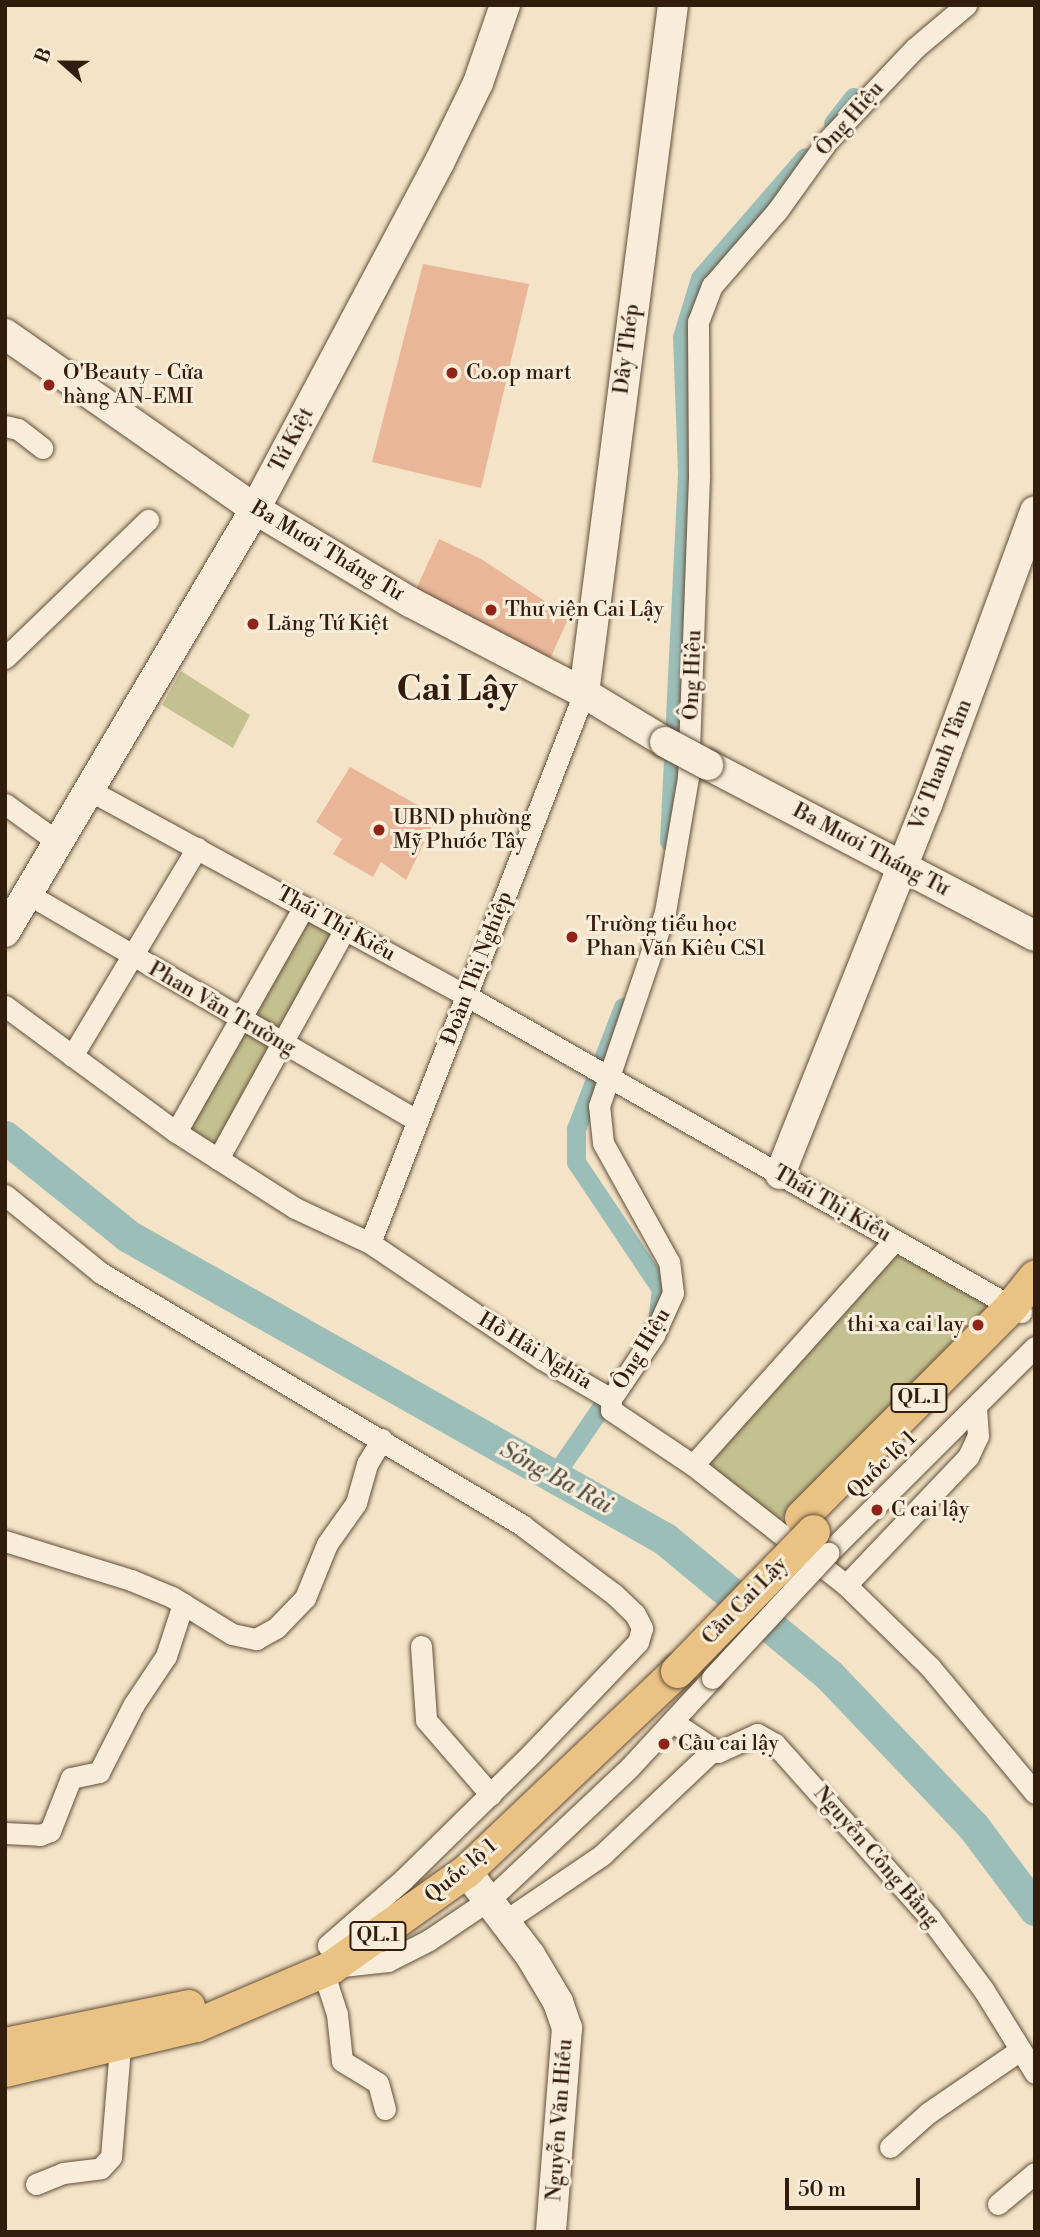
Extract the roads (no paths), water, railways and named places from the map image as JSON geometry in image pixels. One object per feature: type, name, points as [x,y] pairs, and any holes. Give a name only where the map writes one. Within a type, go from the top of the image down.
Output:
[{"type":"main road","name":"Quốc lộ 1","points":[[814,1534],[929,1419],[1023,1308],[1035,1276]]},
{"type":"main road","name":"Cầu Cai Lậy","points":[[670,1663],[814,1534]]},
{"type":"main road","name":"Quốc lộ 1","points":[[5,2070],[120,2047],[196,2025],[327,1961],[466,1871],[670,1663]]},
{"type":"main road","name":"Quốc lộ 1","points":[[5,2045],[194,2004],[327,1961],[426,1884],[670,1663]]},
{"type":"street","name":"Tứ Kiệt","points":[[5,932],[91,791],[255,509],[439,163],[478,83],[505,5]]},
{"type":"street","name":"Dây Thép","points":[[584,693],[673,5]]},
{"type":"street","name":"Ông Hiệu","points":[[603,1393],[667,1310],[674,1280],[669,1262],[603,1143],[599,1106],[607,1075],[665,912],[688,777],[699,474],[696,359],[702,308],[724,271],[777,211],[865,98],[966,5]]},
{"type":"street","name":"Ba Mươi Tháng Tư","points":[[5,334],[255,509],[410,602],[584,693],[708,765],[1035,936]]},
{"type":"street","points":[[5,426],[18,429],[42,448]]},
{"type":"street","name":"Võ Thanh Tâm","points":[[780,1174],[902,866],[1035,511]]},
{"type":"street","points":[[5,658],[148,520]]},
{"type":"street","name":"Đoàn Thị Nghiệp","points":[[370,1243],[584,693]]},
{"type":"street","name":"Thái Thị Kiểu","points":[[91,791],[467,996],[895,1240],[1023,1308]]},
{"type":"street","points":[[5,804],[59,843]]},
{"type":"street","points":[[72,1056],[197,848]]},
{"type":"street","name":"Phan Văn Trường","points":[[28,894],[130,957],[240,1017],[418,1121]]},
{"type":"street","points":[[176,1132],[304,907]]},
{"type":"street","points":[[218,1159],[280,1042],[345,929]]},
{"type":"street","name":"Hồ Hải Nghĩa","points":[[5,1006],[176,1132],[295,1208],[370,1243],[542,1359],[603,1393],[611,1410],[693,1465],[846,1585],[930,1667],[1035,1793]]},
{"type":"street","points":[[5,1195],[101,1273],[382,1439],[523,1526],[614,1594],[635,1614],[642,1628],[638,1642],[327,1961]]},
{"type":"street","points":[[693,1465],[895,1240]]},
{"type":"street","points":[[814,1534],[976,1408],[1035,1347]]},
{"type":"street","points":[[846,1585],[968,1457],[978,1436],[976,1408]]},
{"type":"street","points":[[5,1541],[131,1580],[183,1604],[248,1640],[276,1628],[305,1598],[327,1544],[356,1503],[367,1464],[382,1439]]},
{"type":"street","name":"Cầu Cai Lậy","points":[[497,1910],[712,1678],[814,1534]]},
{"type":"street","points":[[5,1833],[32,1836],[50,1831],[71,1778],[99,1772],[134,1704],[166,1656],[183,1604]]},
{"type":"street","points":[[421,1646],[431,1730],[491,1795]]},
{"type":"street","points":[[327,1961],[388,1961],[497,1910],[602,1855],[713,1750],[673,1722]]},
{"type":"street","name":"Nguyễn Công Bằng","points":[[713,1750],[725,1751],[757,1734],[775,1744],[905,1887],[962,1959],[1035,2073]]},
{"type":"street","name":"Nguyễn Văn Hiếu","points":[[466,1871],[497,1910],[558,2002],[567,2028],[551,2232]]},
{"type":"street","points":[[327,1961],[342,2061],[378,2083],[385,2109]]},
{"type":"street","points":[[36,2185],[63,2173],[101,2168],[111,2157],[120,2047]]},
{"type":"street","points":[[890,2147],[928,2113],[1020,2050]]},
{"type":"street","points":[[998,2204],[1035,2173]]},
{"type":"waterway","points":[[833,123],[853,97]]},
{"type":"waterway","points":[[669,841],[687,472],[682,337],[700,278],[805,157]]},
{"type":"waterway","points":[[623,1007],[576,1129],[576,1162],[661,1289],[657,1320]]},
{"type":"waterway","name":"Sông Ba Rài","points":[[5,1137],[128,1236],[665,1539],[829,1675],[973,1826],[1035,1909]]},
{"type":"waterway","points":[[552,1479],[615,1387]]},
{"type":"place","name":"Co.op mart","points":[[452,373]]},
{"type":"place","name":"O'Beauty - Cửa hàng AN-EMI","points":[[49,385]]},
{"type":"place","name":"Thư viện Cai Lậy","points":[[491,610]]},
{"type":"place","name":"Lăng Tứ Kiệt","points":[[253,624]]},
{"type":"place","name":"UBND phường Mỹ Phước Tây","points":[[379,830]]},
{"type":"place","name":"Trường tiểu học Phan Văn Kiêu CS1","points":[[572,937]]},
{"type":"place","name":"thi xa cai lay","points":[[978,1325]]},
{"type":"place","name":"C cai lậy","points":[[877,1510]]},
{"type":"place","name":"Cầu cai lậy","points":[[664,1744]]},
{"type":"district","name":"Cai Lậy","points":[[457,690]]}]
